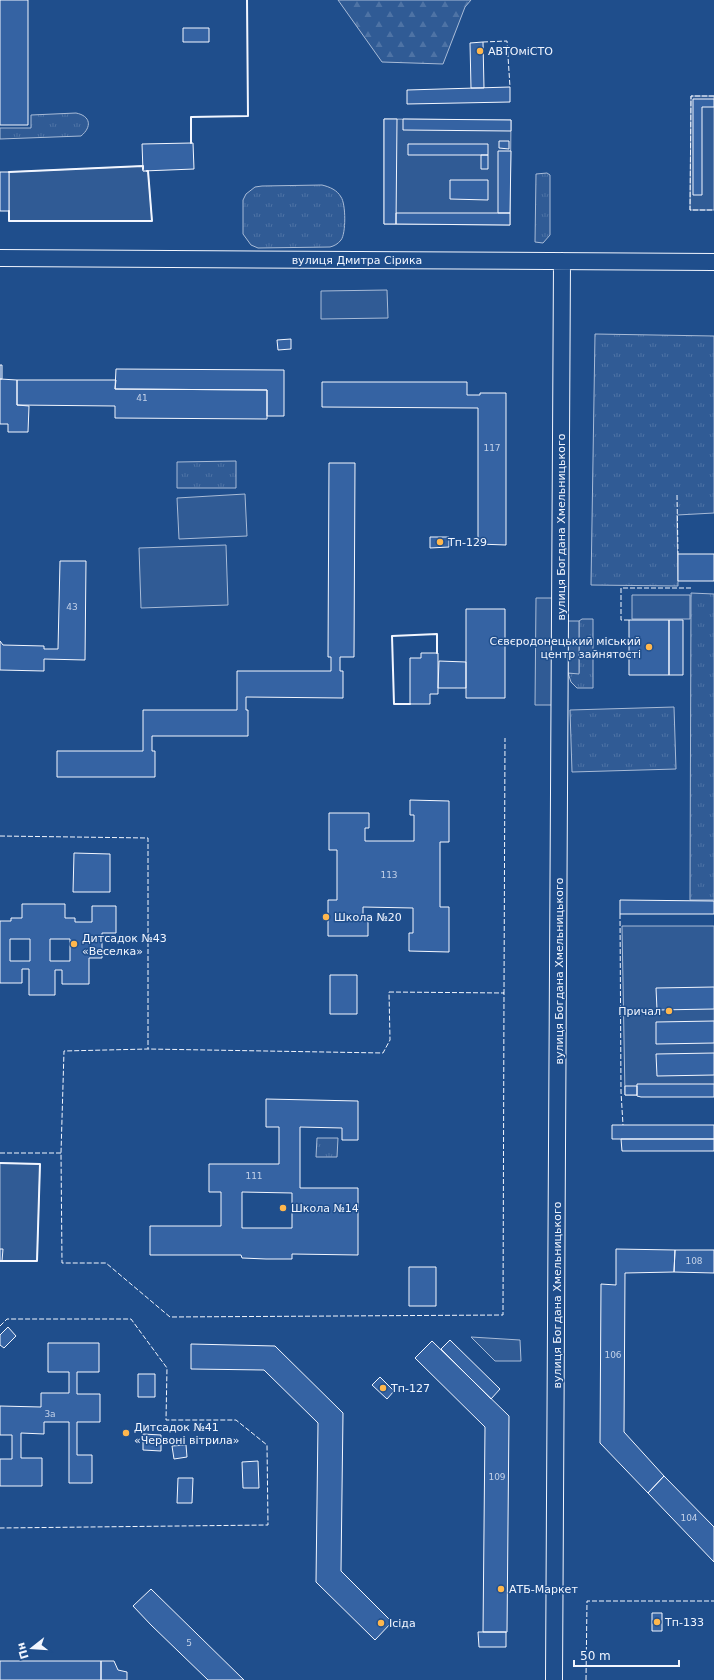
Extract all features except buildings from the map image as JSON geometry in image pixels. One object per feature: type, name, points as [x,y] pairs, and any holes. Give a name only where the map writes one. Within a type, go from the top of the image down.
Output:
[{"type":"street","name":"вулиця Дмитра Сірика","points":[[0,258],[714,262]]},
{"type":"street","name":"вулиця Богдана Хмельницького","points":[[554,1680],[562,261]]},
{"type":"green space","points":[[338,0],[471,0],[465,7],[443,64],[382,62]]},
{"type":"green space","points":[[76,113],[85,117],[88,122],[85,133],[81,136],[0,139],[0,128],[31,128],[31,115]]},
{"type":"green space","points":[[547,173],[550,175],[550,235],[543,243],[535,242],[536,174]]},
{"type":"green space","points":[[322,185],[335,191],[343,201],[345,226],[343,237],[336,245],[330,247],[258,248],[251,245],[243,234],[243,200],[246,194],[255,187]]},
{"type":"green space","points":[[595,334],[714,336],[714,513],[677,515],[678,586],[591,585]]},
{"type":"green space","points":[[236,461],[236,488],[177,488],[177,462]]},
{"type":"green space","points":[[691,593],[714,594],[714,900],[690,900]]},
{"type":"green space","points":[[582,619],[593,619],[593,688],[577,688],[571,682],[568,673],[579,673],[579,621]]},
{"type":"green space","points":[[674,707],[676,769],[572,772],[570,710]]},
{"type":"green space","points":[[317,1138],[338,1138],[337,1157],[316,1157]]},
{"type":"shaded area","points":[[691,96],[714,96],[714,210],[690,210]]},
{"type":"shaded area","points":[[384,119],[511,120],[510,225],[384,224]]},
{"type":"shaded area","points":[[143,166],[143,171],[148,171],[152,221],[9,221],[9,172]]},
{"type":"shaded area","points":[[387,290],[388,318],[321,319],[321,291]]},
{"type":"shaded area","points":[[245,494],[247,536],[179,539],[177,498]]},
{"type":"shaded area","points":[[226,545],[228,605],[141,608],[139,548]]},
{"type":"shaded area","points":[[632,595],[690,595],[690,619],[632,619]]},
{"type":"shaded area","points":[[536,598],[554,598],[554,705],[535,705]]},
{"type":"shaded area","points":[[568,621],[579,621],[579,674],[568,673]]},
{"type":"shaded area","name":"Причал","points":[[622,926],[714,926],[714,1096],[625,1095]]},
{"type":"shaded area","points":[[0,1163],[40,1164],[37,1261],[0,1261]]},
{"type":"shaded area","points":[[471,1337],[520,1340],[521,1361],[495,1361]]},
{"type":"fence","points":[[483,42],[507,41],[510,87]]},
{"type":"fence","points":[[714,96],[691,96],[690,210],[714,210]]},
{"type":"fence","points":[[677,495],[678,554]]},
{"type":"fence","points":[[629,620],[621,620],[621,588],[691,588]]},
{"type":"fence","points":[[503,993],[505,738]]},
{"type":"fence","points":[[0,836],[148,838],[148,1049]]},
{"type":"fence","points":[[620,914],[621,1092],[623,1125]]},
{"type":"fence","points":[[389,992],[504,993],[503,1315],[170,1317],[106,1263],[62,1263],[61,1153],[64,1051],[148,1049],[383,1053],[390,1040],[389,992]]},
{"type":"fence","points":[[0,1153],[61,1153]]},
{"type":"fence","points":[[0,1326],[7,1319],[131,1319],[167,1368],[166,1420],[236,1420],[267,1445],[268,1525],[0,1528]]},
{"type":"fence","points":[[586,1680],[587,1601],[714,1601]]},
{"type":"wall","points":[[191,143],[191,117],[248,116],[247,0]]},
{"type":"wall","points":[[9,172],[143,166],[143,169]]},
{"type":"wall","points":[[9,211],[9,221],[152,221],[147,171]]},
{"type":"wall","points":[[410,704],[394,704],[392,636],[437,634],[437,653]]},
{"type":"wall","points":[[0,1163],[40,1164],[37,1261],[0,1261]]},
{"type":"place","name":"АВТОміСТО","points":[[480,51]]},
{"type":"place","name":"Тп-129","points":[[440,542]]},
{"type":"place","name":"Сєвєродонецький міський центр зайнятості","points":[[649,647]]},
{"type":"place","name":"Школа №20","points":[[326,917]]},
{"type":"place","name":"Дитсадок №43 «Веселка»","points":[[74,944]]},
{"type":"place","name":"Причал","points":[[669,1011]]},
{"type":"place","name":"Школа №14","points":[[283,1208]]},
{"type":"place","name":"Тп-127","points":[[383,1388]]},
{"type":"place","name":"Дитсадок №41 «Червоні вітрила»","points":[[126,1433]]},
{"type":"place","name":"АТБ-Маркет","points":[[501,1589]]},
{"type":"place","name":"Тп-133","points":[[657,1622]]},
{"type":"place","name":"Ісіда","points":[[381,1623]]}]
